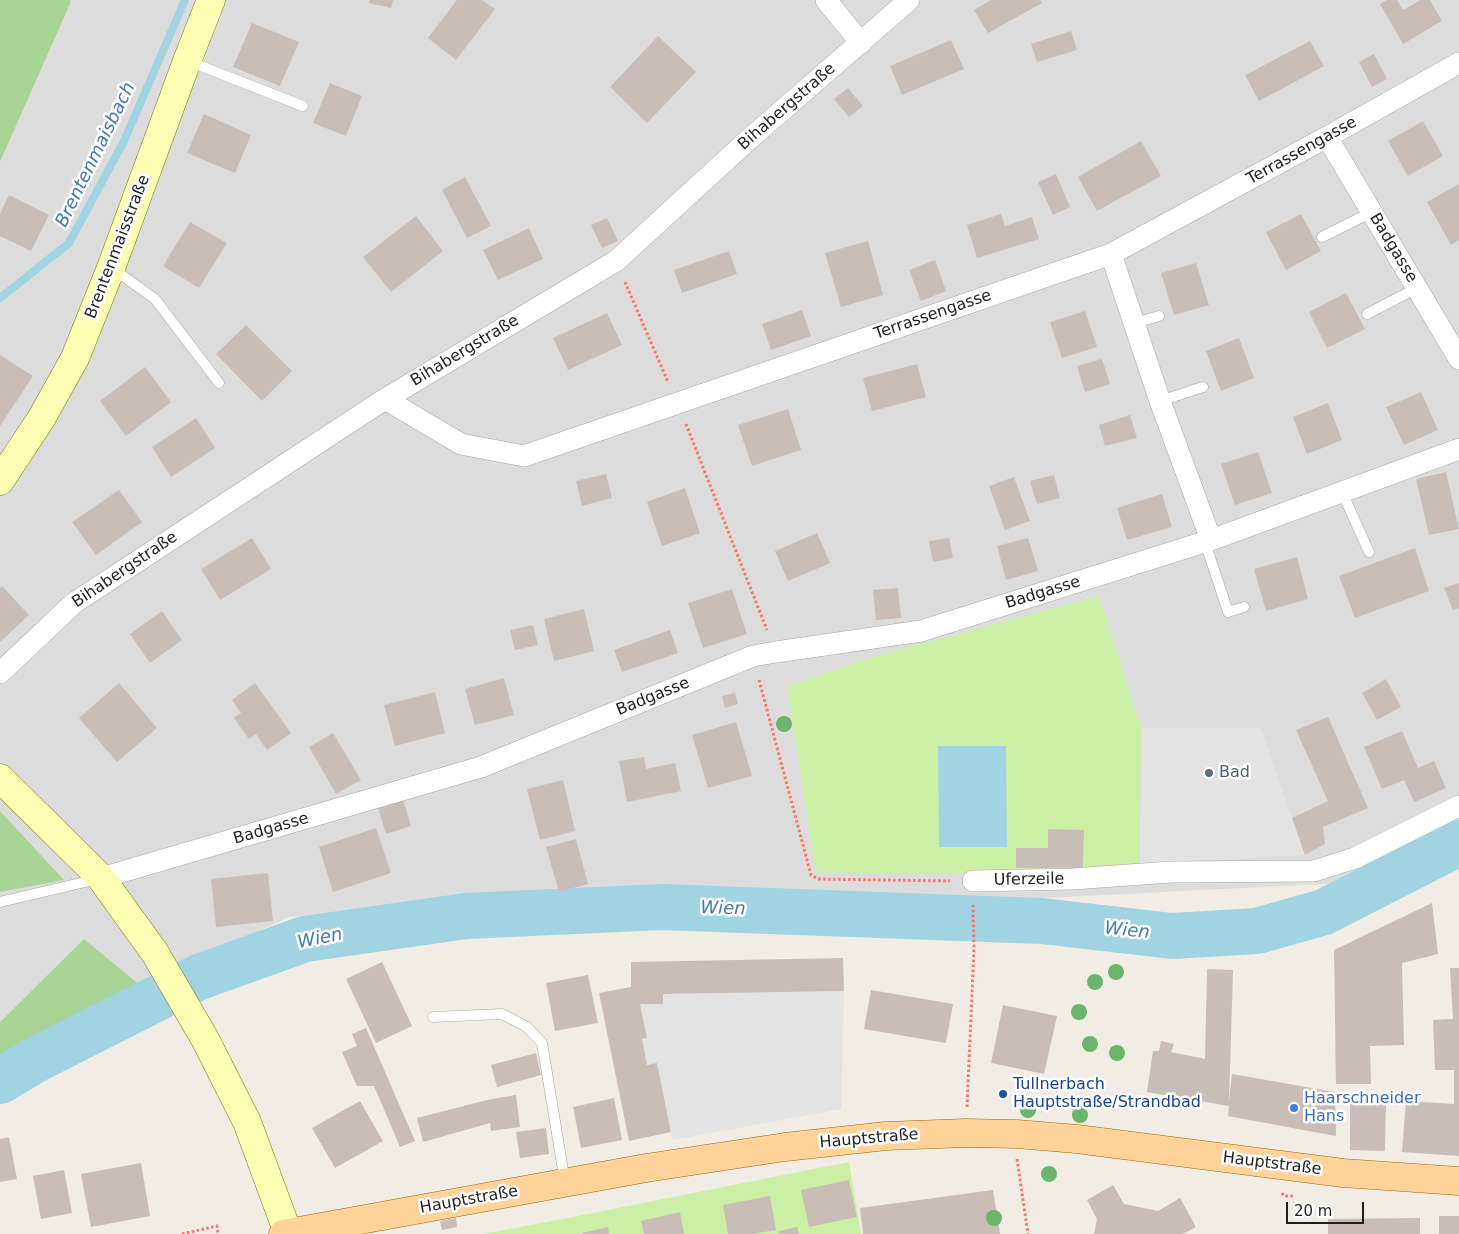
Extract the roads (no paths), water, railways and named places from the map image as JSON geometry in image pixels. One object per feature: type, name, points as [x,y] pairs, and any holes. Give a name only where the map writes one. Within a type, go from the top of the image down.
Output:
[{"type":"main road","name":"Hauptstraße","points":[[286,1234],[646,1168],[786,1147],[886,1136],[966,1133],[1016,1134],[1077,1139],[1343,1173],[1459,1181]]},
{"type":"street","name":"Brentenmaisstraße","points":[[0,481],[41,419],[75,358],[111,268],[211,0]]},
{"type":"street","points":[[826,0],[861,43]]},
{"type":"street","name":"Bihabergstraße","points":[[0,673],[74,603],[385,399],[616,260],[747,141],[909,0]]},
{"type":"street","name":"Terrassengasse","points":[[385,399],[461,444],[524,456],[1111,254],[1459,63]]},
{"type":"street","name":"Badgasse","points":[[1327,137],[1459,359]]},
{"type":"street","points":[[1111,254],[1208,541]]},
{"type":"street","name":"Badgasse","points":[[101,878],[481,768],[753,656],[921,632],[1208,541],[1459,448]]},
{"type":"street","points":[[0,778],[101,878],[155,953],[205,1039],[247,1122],[286,1234]]},
{"type":"street","name":"Uferzeile","points":[[973,891],[1072,879],[1171,872],[1314,870],[1355,858],[1459,806]]},
{"type":"lane","points":[[187,61],[303,106]]},
{"type":"lane","points":[[1322,237],[1372,212]]},
{"type":"lane","points":[[111,268],[155,299],[219,383]]},
{"type":"lane","points":[[1367,314],[1417,288]]},
{"type":"lane","points":[[1135,324],[1159,316]]},
{"type":"lane","points":[[1160,401],[1203,387]]},
{"type":"lane","points":[[1342,492],[1369,552]]},
{"type":"lane","points":[[1208,541],[1228,612],[1244,608]]},
{"type":"lane","points":[[0,902],[101,878]]},
{"type":"lane","points":[[433,1017],[502,1014],[527,1027],[542,1043],[565,1183]]},
{"type":"water","points":[[938,746],[1006,746],[1007,847],[939,847]]},
{"type":"waterway","name":"Brentenmaisbach","points":[[0,298],[69,243],[124,141],[185,0]]},
{"type":"waterway","name":"Wien","points":[[0,1081],[35,1060],[199,977],[305,939],[466,916],[662,907],[1042,921],[1172,936],[1257,931],[1324,912],[1459,843]]},
{"type":"place","name":"Bad","points":[[1209,773]]},
{"type":"place","name":"Tullnerbach Hauptstraße/Strandbad","points":[[1003,1094]]},
{"type":"place","name":"Haarschneider Hans","points":[[1294,1108]]}]
